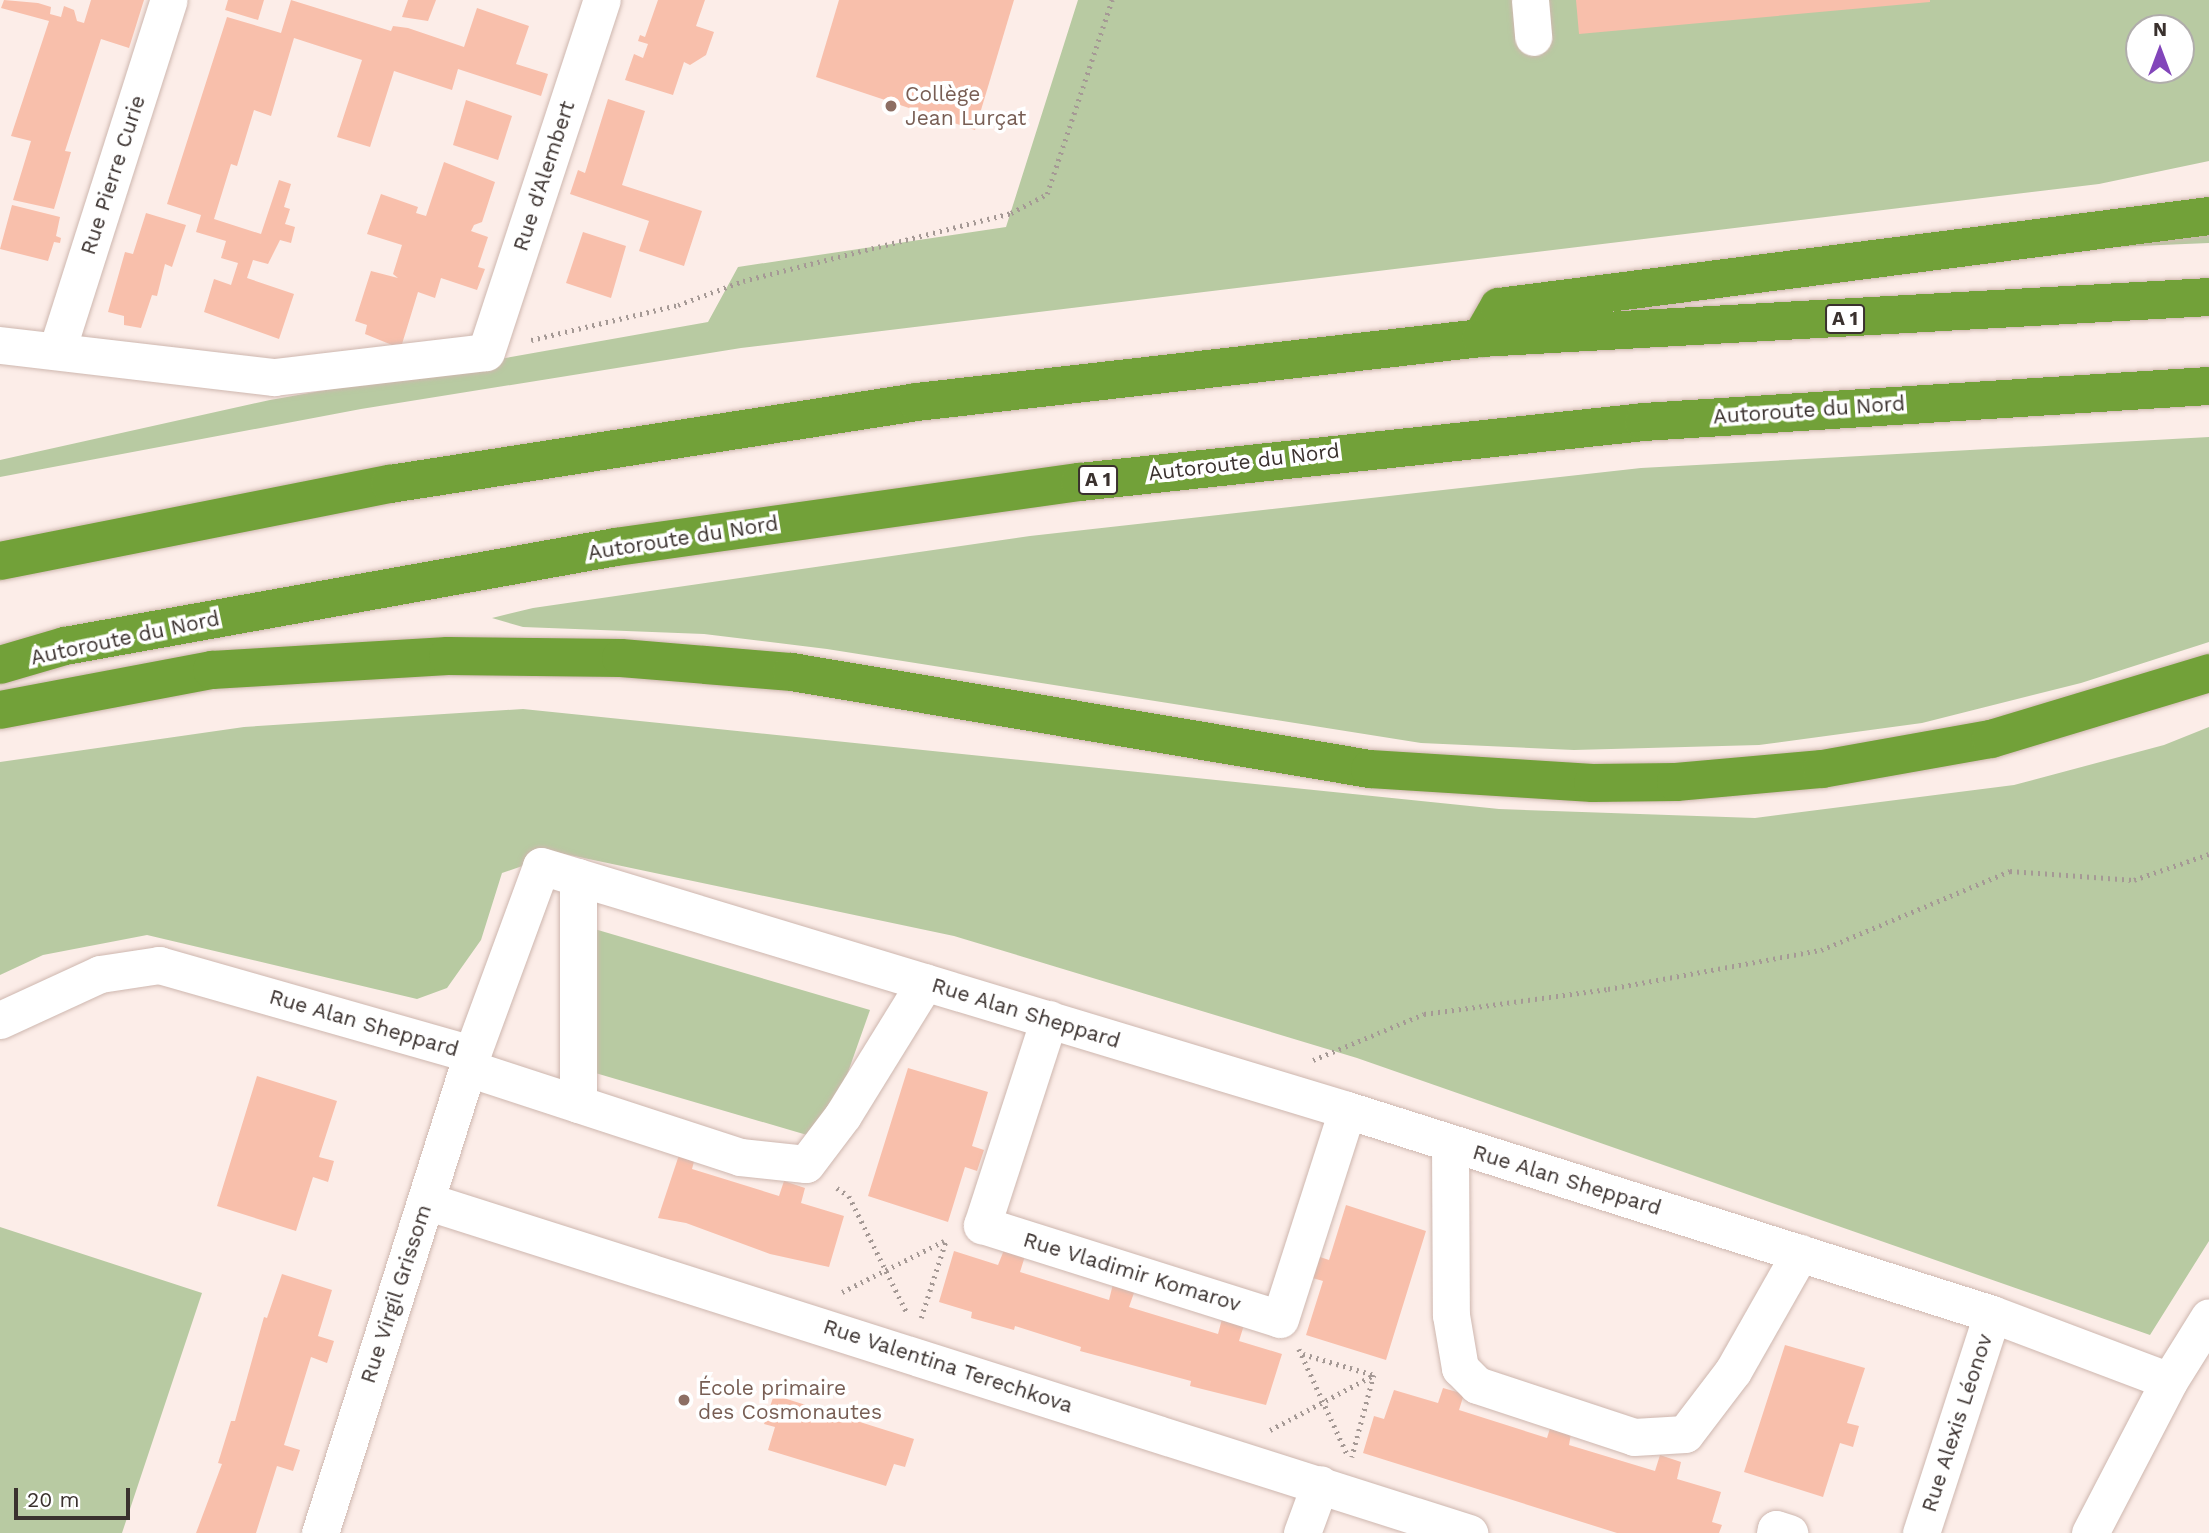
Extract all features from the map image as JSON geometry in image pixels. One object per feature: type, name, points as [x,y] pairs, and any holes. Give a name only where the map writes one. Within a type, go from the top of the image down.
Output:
[{"type":"highway","points":[[1481,338],[1499,307],[2209,216]]},
{"type":"highway","name":"A 1","points":[[0,561],[390,484],[903,404],[1481,338],[2209,297]]},
{"type":"highway","name":"Autoroute du Nord","points":[[0,665],[65,646],[616,547],[1080,482],[1644,422],[2209,386]]},
{"type":"highway","points":[[0,710],[212,670],[448,656],[621,658],[792,672],[1370,769],[1593,783],[1648,782],[1822,769],[1991,739],[2209,673]]},
{"type":"street","name":"Rue Pierre Curie","points":[[57,350],[169,0]]},
{"type":"street","name":"Rue d'Alembert","points":[[486,352],[602,0]]},
{"type":"street","points":[[1530,0],[1533,37]]},
{"type":"street","points":[[0,345],[274,377],[486,352]]},
{"type":"street","name":"Rue Alan Sheppard","points":[[0,1020],[100,974],[159,965],[470,1061],[541,866],[1347,1110],[1800,1253],[1992,1314],[2169,1381]]},
{"type":"street","points":[[578,877],[578,1104]]},
{"type":"street","points":[[470,1061],[578,1104],[740,1157],[806,1164],[843,1115],[925,982]]},
{"type":"street","points":[[982,1226],[1049,1019]]},
{"type":"street","name":"Rue Virgil Grissom","points":[[320,1533],[470,1061]]},
{"type":"street","points":[[1280,1319],[1347,1110]]},
{"type":"street","points":[[1450,1143],[1451,1315],[1460,1368],[1477,1385],[1634,1437],[1685,1434],[1733,1371],[1800,1253]]},
{"type":"street","name":"Rue Valentina Terechkova","points":[[426,1201],[1469,1533]]},
{"type":"street","name":"Rue Vladimir Komarov","points":[[982,1226],[1280,1319]]},
{"type":"street","name":"Rue Alexis Léonov","points":[[1921,1533],[1992,1314]]},
{"type":"street","points":[[2090,1533],[2169,1381],[2209,1317]]},
{"type":"street","points":[[1302,1533],[1320,1484]]},
{"type":"street","points":[[1775,1533],[1776,1529],[1789,1533]]},
{"type":"path","points":[[486,352],[678,305],[743,281],[1011,212],[1047,194],[1112,0]]},
{"type":"path","points":[[1284,1092],[1315,1057],[1423,1014],[1608,989],[1821,950],[2010,871],[2134,880],[2209,853]]},
{"type":"path","points":[[806,1164],[849,1196],[888,1269],[909,1318]]},
{"type":"path","points":[[792,1317],[945,1241],[982,1226]]},
{"type":"path","points":[[917,1330],[945,1241]]},
{"type":"path","points":[[1280,1319],[1302,1354],[1350,1462],[1384,1473],[1376,1502]]},
{"type":"path","points":[[1302,1354],[1374,1375]]},
{"type":"path","points":[[1226,1454],[1374,1375]]},
{"type":"path","points":[[1350,1462],[1374,1375]]},
{"type":"green space","points":[[1078,0],[2209,0],[2209,161],[2099,184],[741,348],[361,409],[0,477],[0,460],[270,400],[708,322],[738,267],[1006,227]]},
{"type":"green space","points":[[2209,229],[2209,243],[2112,247]]},
{"type":"green space","points":[[2209,437],[2209,642],[2081,683],[1922,723],[1759,745],[1574,750],[1421,743],[827,649],[704,634],[523,627],[492,618],[533,608],[1030,536],[1641,468]]},
{"type":"green space","points":[[523,709],[1499,809],[1755,818],[2014,785],[2164,745],[2209,727],[2209,1241],[2150,1335],[1357,1058],[954,936],[560,853],[502,873],[481,940],[447,988],[417,999],[147,935],[43,955],[0,975],[0,762],[244,727]]},
{"type":"green space","points":[[591,928],[870,1010],[824,1140],[592,1072]]},
{"type":"green space","points":[[0,1227],[202,1293],[122,1533],[0,1533]]},
{"type":"building","points":[[4,0],[38,3],[51,7],[50,14],[61,17],[64,6],[74,10],[77,21],[84,23],[91,0],[144,0],[129,48],[101,39],[65,151],[71,152],[54,209],[13,200],[31,141],[11,136],[49,21],[1,8]]},
{"type":"building","points":[[228,0],[264,0],[258,20],[225,10]]},
{"type":"building","points":[[291,0],[391,31],[393,26],[408,28],[464,47],[477,8],[529,26],[516,64],[548,74],[541,96],[458,69],[452,90],[394,71],[370,147],[337,137],[362,60],[294,38],[271,116],[254,110],[237,166],[231,164],[214,219],[261,234],[279,180],[291,184],[284,207],[290,209],[285,224],[295,227],[291,243],[280,240],[268,264],[253,260],[247,278],[294,294],[279,339],[204,312],[214,279],[231,285],[238,263],[221,258],[226,241],[196,232],[201,215],[167,204],[227,17],[281,33]]},
{"type":"building","points":[[408,0],[436,0],[428,21],[402,17]]},
{"type":"building","points":[[658,0],[705,0],[696,26],[714,32],[706,55],[690,65],[684,62],[673,95],[625,80],[634,54],[643,58],[648,44],[638,41],[640,35],[645,37]]},
{"type":"building","points":[[839,0],[1014,0],[975,130],[816,77]]},
{"type":"building","points":[[1576,0],[1930,0],[1930,2],[1579,34]]},
{"type":"building","points":[[608,99],[645,111],[622,185],[702,211],[684,266],[639,251],[649,221],[570,194],[578,170],[585,173]]},
{"type":"building","points":[[466,100],[512,116],[498,160],[453,145]]},
{"type":"building","points":[[444,162],[495,182],[482,222],[474,225],[471,231],[488,237],[478,267],[485,269],[477,290],[441,278],[435,298],[418,292],[402,344],[392,345],[365,334],[367,325],[355,321],[371,271],[398,278],[393,274],[402,245],[367,234],[381,194],[418,207],[416,213],[426,216]]},
{"type":"building","points":[[12,205],[60,217],[56,236],[61,238],[60,243],[54,242],[48,261],[0,249]]},
{"type":"building","points":[[146,213],[186,225],[172,267],[165,264],[157,296],[152,295],[141,328],[124,325],[124,316],[108,312],[125,252],[133,254]]},
{"type":"building","points":[[583,232],[626,246],[611,298],[566,283]]},
{"type":"building","points":[[908,1068],[988,1092],[972,1146],[984,1150],[977,1171],[965,1167],[948,1222],[868,1196]]},
{"type":"building","points":[[257,1076],[337,1101],[319,1157],[334,1161],[328,1182],[313,1177],[296,1231],[217,1206]]},
{"type":"building","points":[[681,1149],[696,1154],[692,1169],[779,1196],[784,1181],[805,1188],[801,1203],[844,1216],[829,1267],[770,1254],[686,1223],[658,1218]]},
{"type":"building","points":[[1346,1205],[1426,1231],[1386,1360],[1306,1335],[1323,1281],[1309,1277],[1317,1256],[1329,1260]]},
{"type":"building","points":[[1004,1250],[1025,1256],[1020,1272],[1109,1300],[1113,1284],[1135,1290],[1129,1307],[1218,1334],[1222,1319],[1244,1325],[1239,1341],[1282,1354],[1266,1405],[1190,1386],[1191,1381],[1080,1351],[1081,1347],[1015,1326],[1014,1330],[971,1318],[972,1312],[939,1302],[954,1251],[998,1265]]},
{"type":"building","points":[[282,1274],[332,1290],[318,1336],[334,1341],[327,1363],[311,1357],[284,1445],[300,1450],[293,1471],[277,1466],[256,1533],[196,1533],[222,1464],[218,1463],[231,1421],[235,1421],[264,1317],[267,1318]]},
{"type":"building","points":[[1785,1345],[1865,1368],[1847,1423],[1859,1426],[1853,1447],[1840,1443],[1823,1497],[1744,1472]]},
{"type":"building","points":[[1443,1388],[1464,1394],[1459,1410],[1547,1438],[1552,1422],[1572,1428],[1569,1445],[1655,1471],[1660,1455],[1681,1462],[1677,1479],[1721,1492],[1712,1522],[1722,1525],[1719,1533],[1617,1533],[1363,1453],[1374,1416],[1384,1419],[1394,1390],[1438,1403]]},
{"type":"building","points":[[774,1395],[914,1439],[905,1467],[894,1464],[886,1486],[768,1450],[775,1427],[764,1424]]},
{"type":"place","name":"Collège Jean Lurçat","points":[[891,106]]},
{"type":"place","name":"École primaire des Cosmonautes","points":[[684,1400]]}]
